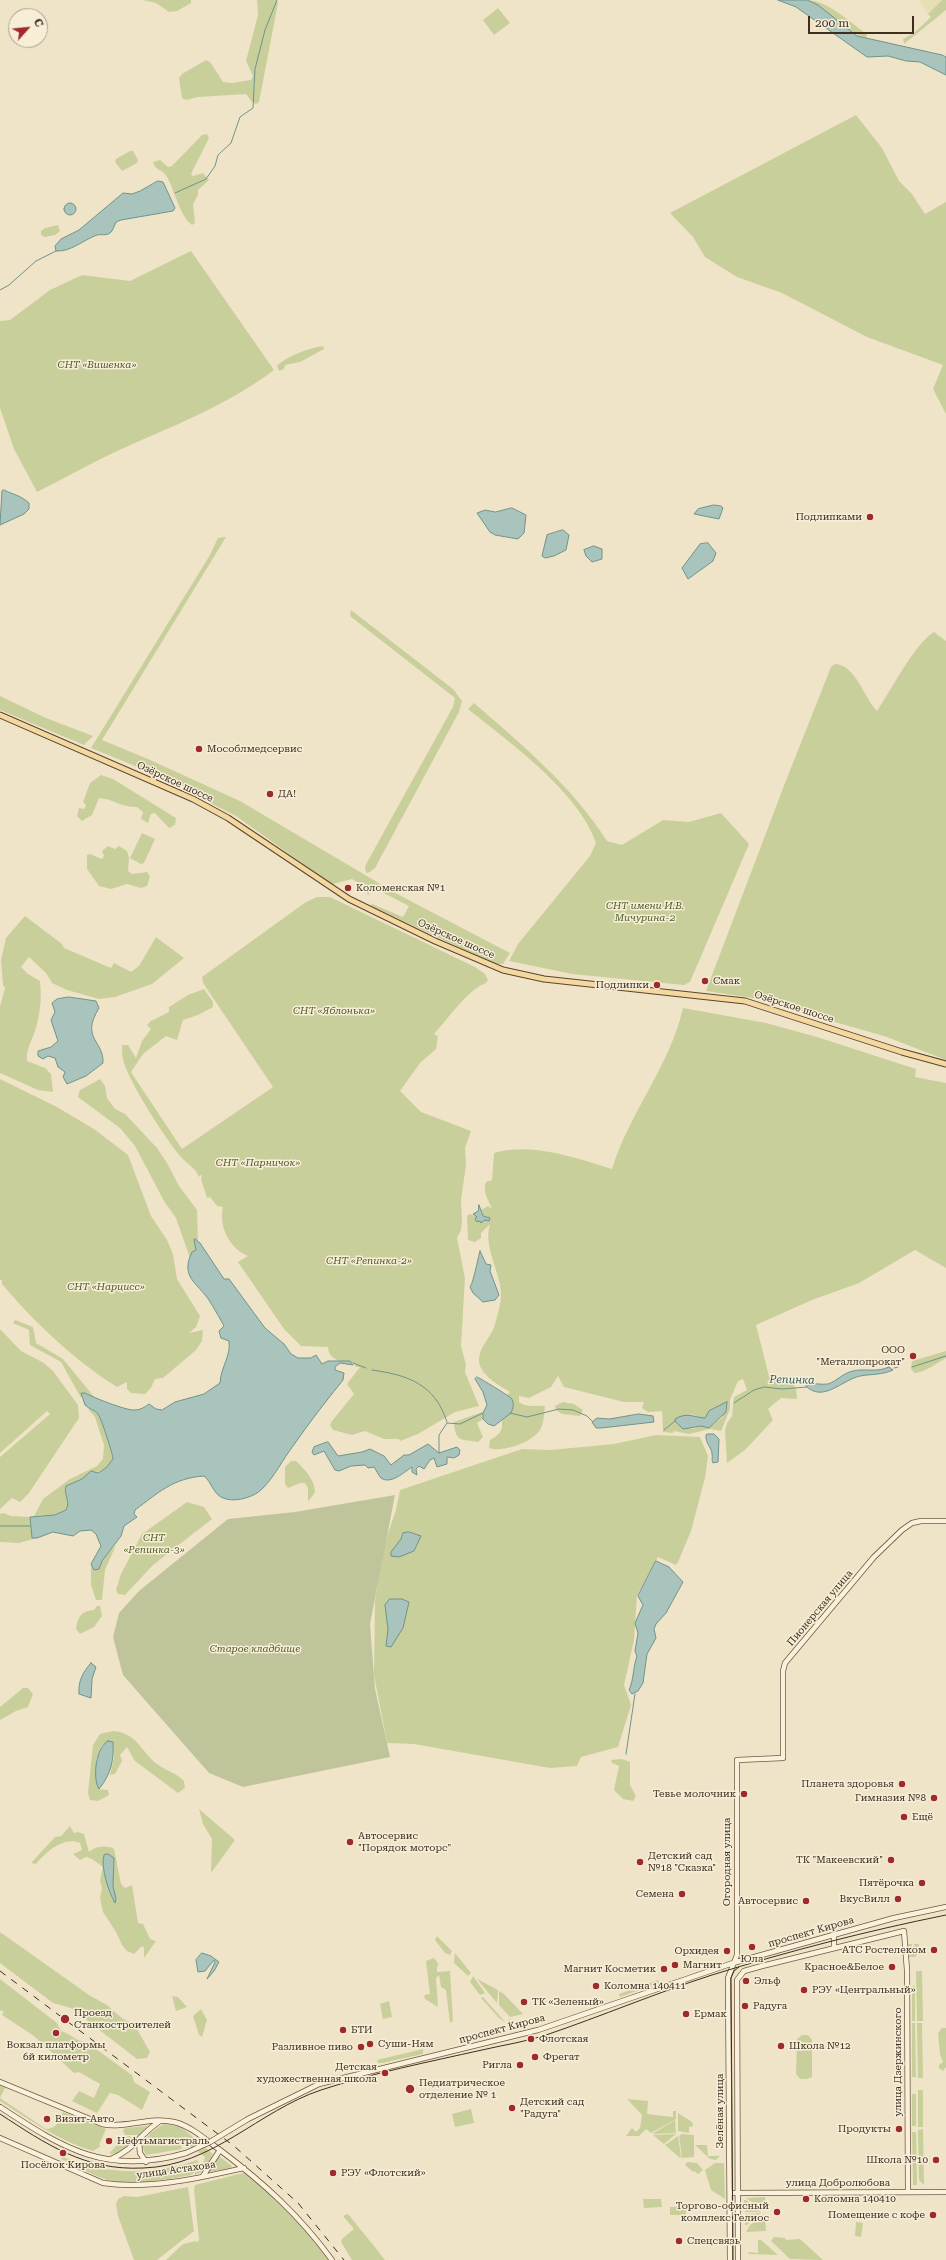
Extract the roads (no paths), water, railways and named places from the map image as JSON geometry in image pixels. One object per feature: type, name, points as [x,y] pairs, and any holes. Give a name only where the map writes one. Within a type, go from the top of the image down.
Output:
[{"type":"main road","name":"Озёрское шоссе","points":[[0,716],[197,801],[228,818],[349,899],[435,940],[503,970],[544,979],[745,1001],[902,1052],[946,1064]]},
{"type":"street","name":"Пионерская улица","points":[[737,1760],[783,1758],[783,1671],[785,1663],[874,1558],[902,1530],[912,1523],[921,1521],[946,1521]]},
{"type":"street","name":"Огородная улица","points":[[733,1963],[737,1955],[737,1760]]},
{"type":"street","name":"проспект Кирова","points":[[186,2153],[210,2142],[248,2120],[319,2084],[538,2030],[733,1963],[894,1918],[946,1907]]},
{"type":"street","name":"улица Дзержинского","points":[[834,1948],[904,1931],[907,1970],[908,2192]]},
{"type":"street","points":[[834,1935],[834,1948]]},
{"type":"street","name":"Зелёная улица","points":[[738,2260],[737,1980],[739,1975],[748,1970],[834,1948]]},
{"type":"street","name":"Зелёная улица","points":[[730,2260],[728,1978],[733,1963]]},
{"type":"street","points":[[0,2082],[102,2124],[118,2126],[162,2120],[175,2122],[185,2126],[244,2168],[287,2204],[332,2260]]},
{"type":"street","name":"улица Астахова","points":[[0,2107],[62,2145],[87,2155],[109,2160],[146,2162],[186,2153]]},
{"type":"street","points":[[109,2160],[125,2153],[139,2141],[147,2131],[162,2120]]},
{"type":"street","name":"улица Астахова","points":[[0,2138],[103,2183],[118,2185],[146,2185],[244,2168]]},
{"type":"street","points":[[139,2141],[140,2153],[146,2162]]},
{"type":"street","points":[[203,2176],[220,2150]]},
{"type":"street","name":"улица Добролюбова","points":[[730,2193],[946,2192]]},
{"type":"water","points":[[778,0],[807,0],[818,5],[857,36],[942,55],[946,57],[946,75],[920,62],[906,61],[888,56],[867,57],[796,7]]},
{"type":"water","points":[[158,181],[163,182],[175,208],[173,211],[121,220],[116,222],[112,231],[108,234],[97,235],[67,250],[56,251],[55,246],[61,239],[79,230],[123,193],[132,194]]},
{"type":"water","points":[[68,203],[72,203],[76,209],[72,215],[68,215],[64,211],[64,207]]},
{"type":"water","points":[[4,490],[26,500],[29,503],[29,509],[24,514],[0,525],[2,491]]},
{"type":"water","points":[[714,505],[721,506],[723,508],[719,519],[694,514],[698,509]]},
{"type":"water","points":[[512,508],[526,515],[524,533],[518,539],[495,535],[490,532],[477,513],[485,510],[495,512]]},
{"type":"water","points":[[563,530],[569,535],[566,550],[554,556],[545,558],[542,556],[547,535]]},
{"type":"water","points":[[708,543],[716,553],[713,561],[688,579],[682,568],[700,544]]},
{"type":"water","points":[[594,546],[602,549],[602,559],[592,562],[586,556],[584,550]]},
{"type":"water","points":[[69,997],[96,1001],[99,1008],[94,1018],[92,1033],[100,1049],[103,1063],[86,1076],[67,1084],[63,1077],[65,1072],[58,1067],[55,1058],[48,1056],[43,1059],[38,1056],[38,1051],[51,1047],[58,1041],[51,1020],[55,1012],[52,1003],[57,999]]},
{"type":"water","points":[[479,1205],[483,1216],[490,1218],[489,1221],[485,1220],[481,1223],[480,1221],[477,1222],[475,1219],[477,1217],[473,1214],[478,1211]]},
{"type":"water","points":[[195,1239],[200,1243],[224,1279],[229,1279],[265,1328],[284,1344],[291,1354],[298,1358],[311,1358],[316,1355],[322,1364],[328,1361],[350,1361],[353,1365],[340,1363],[335,1367],[335,1370],[344,1373],[343,1380],[260,1491],[246,1498],[235,1500],[226,1499],[215,1492],[204,1476],[193,1477],[166,1487],[135,1510],[134,1514],[137,1517],[124,1526],[121,1536],[102,1561],[99,1569],[94,1570],[91,1564],[101,1546],[96,1534],[91,1530],[80,1531],[73,1536],[53,1532],[37,1538],[32,1538],[30,1517],[55,1515],[66,1510],[68,1504],[65,1492],[66,1486],[82,1479],[91,1471],[98,1473],[106,1468],[113,1459],[100,1417],[97,1413],[85,1405],[81,1393],[85,1393],[131,1410],[139,1409],[149,1404],[156,1409],[162,1410],[175,1402],[204,1394],[220,1383],[229,1352],[229,1341],[221,1338],[219,1331],[224,1326],[208,1298],[193,1282],[188,1272],[189,1260],[192,1252],[196,1250]]},
{"type":"water","points":[[480,1251],[486,1264],[491,1265],[490,1271],[499,1295],[495,1300],[483,1302],[473,1293],[470,1287]]},
{"type":"water","points":[[889,1367],[893,1370],[881,1374],[853,1378],[833,1389],[826,1391],[812,1391],[806,1386],[807,1383],[828,1384],[846,1373],[853,1371],[880,1370]]},
{"type":"water","points":[[477,1377],[511,1398],[513,1402],[511,1413],[494,1426],[488,1424],[483,1419],[483,1413],[487,1405],[483,1392],[475,1379]]},
{"type":"water","points":[[727,1402],[726,1412],[709,1428],[701,1426],[683,1429],[675,1421],[675,1419],[686,1415],[705,1418],[709,1411]]},
{"type":"water","points":[[639,1414],[653,1416],[654,1422],[596,1428],[592,1422],[597,1418],[609,1419]]},
{"type":"water","points":[[714,1434],[719,1439],[718,1462],[712,1462],[712,1452],[706,1438],[706,1435]]},
{"type":"water","points":[[328,1442],[338,1456],[362,1452],[370,1449],[384,1456],[391,1465],[404,1455],[409,1455],[428,1444],[439,1453],[457,1447],[460,1450],[459,1455],[454,1458],[447,1457],[447,1464],[437,1467],[434,1458],[430,1460],[424,1469],[419,1466],[416,1469],[417,1475],[412,1472],[412,1467],[393,1479],[385,1480],[380,1477],[374,1467],[368,1468],[365,1465],[351,1466],[339,1471],[335,1470],[324,1451],[314,1455],[312,1452],[314,1447]]},
{"type":"water","points":[[409,1532],[421,1536],[414,1551],[399,1557],[391,1556],[391,1552],[401,1539],[403,1533]]},
{"type":"water","points":[[656,1561],[669,1567],[683,1582],[666,1613],[656,1624],[654,1629],[656,1638],[647,1654],[643,1683],[638,1691],[632,1694],[629,1690],[637,1656],[635,1651],[638,1633],[635,1623],[643,1605],[638,1596]]},
{"type":"water","points":[[390,1599],[402,1599],[409,1602],[403,1628],[391,1647],[386,1646],[388,1629],[385,1605]]},
{"type":"water","points":[[91,1663],[96,1667],[92,1679],[91,1698],[79,1694],[79,1685]]},
{"type":"water","points":[[108,1741],[113,1742],[111,1767],[99,1789],[96,1778],[96,1763],[101,1749]]},
{"type":"water","points":[[108,1854],[114,1858],[113,1886],[116,1899],[115,1903],[110,1893],[103,1866],[104,1855]]},
{"type":"water","points":[[202,1953],[211,1956],[219,1962],[207,1979],[215,1962],[214,1960],[205,1971],[198,1972],[196,1960]]},
{"type":"waterway","points":[[175,193],[206,179],[215,166],[218,155],[231,143],[240,117],[253,108],[255,69],[265,30],[277,0]]},
{"type":"waterway","points":[[0,290],[9,285],[36,261],[56,251]]},
{"type":"waterway","name":"Репинка","points":[[912,1367],[946,1356]]},
{"type":"waterway","points":[[353,1363],[366,1368]]},
{"type":"waterway","name":"Репинка","points":[[894,1368],[898,1367]]},
{"type":"waterway","points":[[372,1370],[397,1375],[408,1379],[427,1390],[442,1409],[447,1422]]},
{"type":"waterway","name":"Репинка","points":[[734,1403],[754,1390],[764,1387],[782,1389],[807,1387]]},
{"type":"waterway","name":"Репинка","points":[[510,1413],[527,1417],[559,1409],[573,1410],[587,1416],[593,1422]]},
{"type":"waterway","name":"Репинка","points":[[439,1453],[439,1435],[447,1423],[460,1424],[483,1413]]},
{"type":"waterway","name":"Репинка","points":[[664,1430],[675,1421]]},
{"type":"waterway","points":[[0,1526],[30,1526]]},
{"type":"waterway","points":[[626,1754],[635,1694]]},
{"type":"tram line","points":[[0,2114],[50,2145],[84,2160],[122,2168],[143,2168],[168,2165],[191,2158],[213,2148],[298,2099],[321,2090],[360,2078],[401,2068],[522,2042],[567,2028],[691,1982],[741,1966],[828,1942],[946,1915]]},
{"type":"tram line","points":[[733,2260],[731,1978],[734,1971],[739,1967]]},
{"type":"railway","points":[[0,1971],[234,2146],[298,2203],[344,2260]]},
{"type":"place","name":"Подлипками","points":[[870,517]]},
{"type":"place","name":"Мособлмедсервис","points":[[199,749]]},
{"type":"place","name":"ДА!","points":[[270,794]]},
{"type":"place","name":"Коломенская №1","points":[[348,888]]},
{"type":"place","name":"Смак","points":[[705,981]]},
{"type":"place","name":"Подлипки","points":[[657,985]]},
{"type":"place","name":"ООО \"Металлопрокат\"","points":[[913,1356]]},
{"type":"place","name":"Планета здоровья","points":[[902,1784]]},
{"type":"place","name":"Тевье молочник","points":[[744,1794]]},
{"type":"place","name":"Гимназия №8","points":[[934,1798]]},
{"type":"place","name":"Ещё","points":[[904,1817]]},
{"type":"place","name":"Автосервис \"Порядок моторс\"","points":[[350,1842]]},
{"type":"place","name":"ТК \"Макеевский\"","points":[[891,1860]]},
{"type":"place","name":"Детский сад №18 \"Сказка\"","points":[[640,1862]]},
{"type":"place","name":"Пятёрочка","points":[[922,1883]]},
{"type":"place","name":"Семена","points":[[682,1894]]},
{"type":"place","name":"ВкусВилл","points":[[898,1899]]},
{"type":"place","name":"Автосервис","points":[[806,1901]]},
{"type":"place","name":"Юла","points":[[752,1947]]},
{"type":"place","name":"АТС Ростелеком","points":[[934,1950]]},
{"type":"place","name":"Орхидея","points":[[727,1951]]},
{"type":"place","name":"Магнит","points":[[675,1965]]},
{"type":"place","name":"Красное&Белое","points":[[892,1967]]},
{"type":"place","name":"Магнит Косметик","points":[[664,1969]]},
{"type":"place","name":"Эльф","points":[[746,1981]]},
{"type":"place","name":"Коломна 140411","points":[[596,1986]]},
{"type":"place","name":"РЭУ «Центральный»","points":[[804,1990]]},
{"type":"place","name":"ТК «Зеленый»","points":[[524,2002]]},
{"type":"place","name":"Радуга","points":[[745,2006]]},
{"type":"place","name":"Ермак","points":[[686,2014]]},
{"type":"place","name":"Проезд Станкостроителей","points":[[65,2019]]},
{"type":"place","name":"БТИ","points":[[343,2030]]},
{"type":"place","name":"Вокзал платформы 6й километр","points":[[56,2033]]},
{"type":"place","name":"Флотская","points":[[531,2039]]},
{"type":"place","name":"Суши-Ням","points":[[370,2044]]},
{"type":"place","name":"Школа №12","points":[[781,2046]]},
{"type":"place","name":"Разливное пиво","points":[[361,2047]]},
{"type":"place","name":"Фрегат","points":[[535,2057]]},
{"type":"place","name":"Ригла","points":[[520,2065]]},
{"type":"place","name":"Детская художественная школа","points":[[385,2073]]},
{"type":"place","name":"Педиатрическое отделение № 1","points":[[410,2089]]},
{"type":"place","name":"Детский сад \"Радуга\"","points":[[512,2108]]},
{"type":"place","name":"Визит-Авто","points":[[47,2119]]},
{"type":"place","name":"Продукты","points":[[899,2129]]},
{"type":"place","name":"Нефтьмагистраль","points":[[109,2141]]},
{"type":"place","name":"Посёлок Кирова","points":[[63,2153]]},
{"type":"place","name":"Школа №10","points":[[936,2160]]},
{"type":"place","name":"РЭУ «Флотский»","points":[[333,2173]]},
{"type":"place","name":"Коломна 140410","points":[[806,2199]]},
{"type":"place","name":"Торгово-офисный комплекс Гелиос","points":[[777,2212]]},
{"type":"place","name":"Помещение с кофе","points":[[933,2215]]},
{"type":"place","name":"Спецсвязь","points":[[679,2241]]},
{"type":"park label","name":"СНТ «Вишенка»","points":[[97,365]]},
{"type":"park label","name":"СНТ имени И.В. Мичурина-2","points":[[645,912]]},
{"type":"park label","name":"СНТ «Яблонька»","points":[[334,1011]]},
{"type":"park label","name":"СНТ «Парничок»","points":[[258,1163]]},
{"type":"park label","name":"СНТ «Репинка-2»","points":[[369,1261]]},
{"type":"park label","name":"СНТ «Нарцисс»","points":[[106,1287]]},
{"type":"park label","name":"СНТ «Репинка-3»","points":[[154,1544]]},
{"type":"park label","name":"Старое кладбище","points":[[255,1649]]}]
